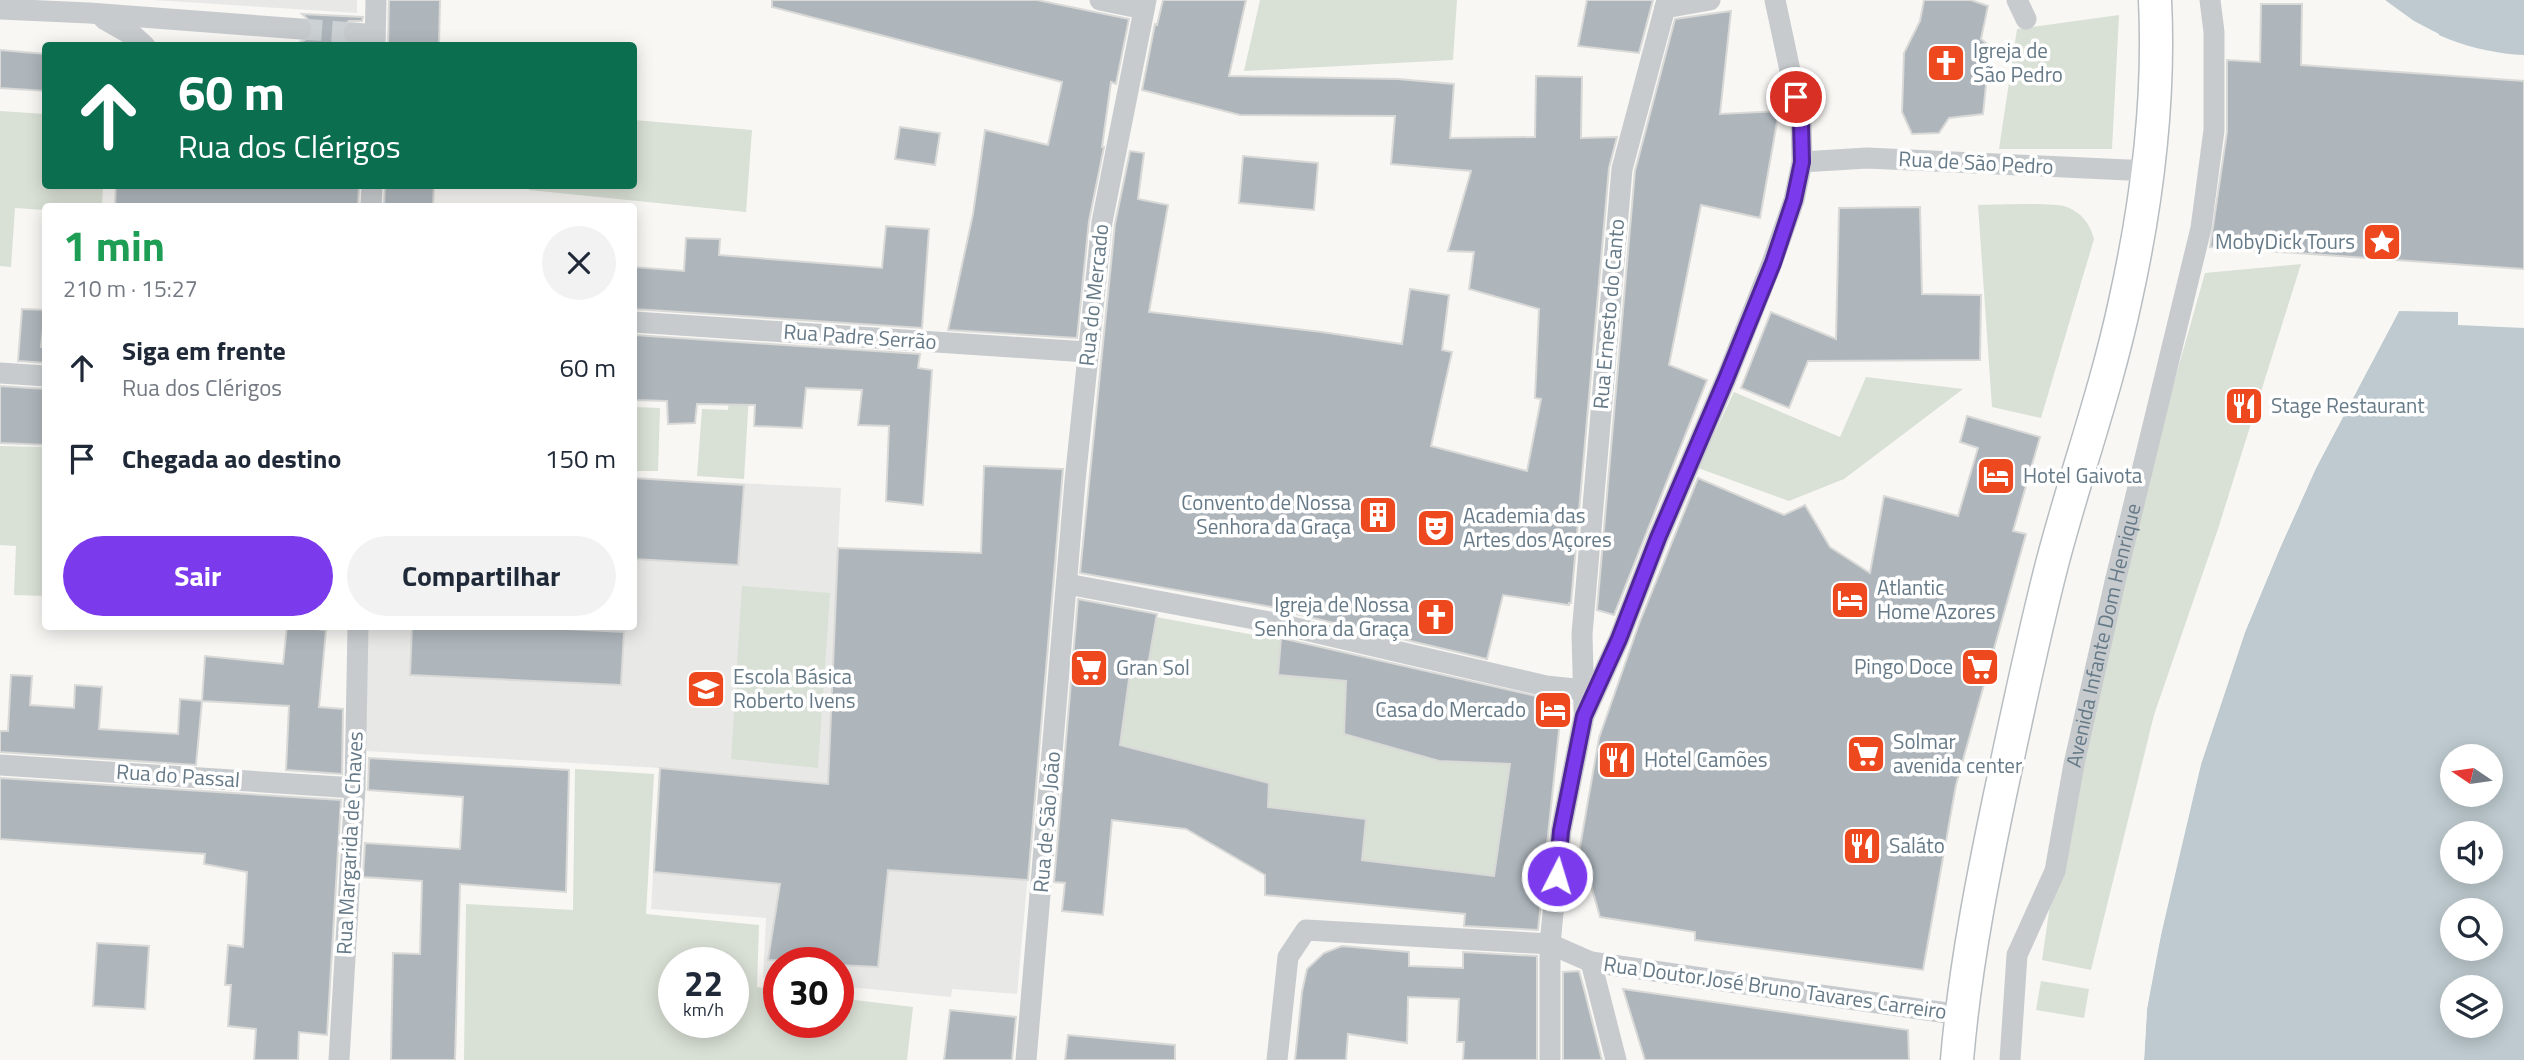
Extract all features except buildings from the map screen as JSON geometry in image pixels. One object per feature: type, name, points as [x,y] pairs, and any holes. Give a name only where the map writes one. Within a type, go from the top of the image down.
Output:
[{"type":"main road","points":[[1957,1060],[1961,1015],[1987,857],[2015,724],[2052,565],[2125,303],[2149,171],[2157,35],[2155,0]]},
{"type":"street","points":[[354,33],[375,40],[376,0]]},
{"type":"street","points":[[1100,0],[1145,5]]},
{"type":"street","points":[[1666,4],[1710,0]]},
{"type":"street","points":[[1550,1060],[1550,944],[1561,831],[1584,716],[1619,639],[1658,538],[1773,263],[1794,200],[1802,162],[1801,122],[1775,0]]},
{"type":"street","name":"Avenida Infante Dom Henrique","points":[[2010,1060],[2017,955],[2055,871],[2074,764],[2115,582],[2201,228],[2214,130],[2214,32],[2210,0]]},
{"type":"street","name":"Rua Ernesto do Canto","points":[[1584,716],[1582,634],[1622,169],[1666,4]]},
{"type":"street","name":"Rua do Mercado","points":[[1067,584],[1087,352],[1102,222],[1145,5]]},
{"type":"street","points":[[0,9],[301,29]]},
{"type":"street","points":[[89,13],[114,23],[140,42]]},
{"type":"street","name":"Rua de São Pedro","points":[[1802,162],[1867,158],[2149,171]]},
{"type":"street","name":"Rua Padre Serrão","points":[[637,322],[1087,352]]},
{"type":"street","points":[[0,373],[42,376]]},
{"type":"street","points":[[1067,584],[1270,622],[1546,686],[1584,690]]},
{"type":"street","name":"Rua de São João","points":[[1026,1060],[1067,584]]},
{"type":"street","name":"Rua Margarida de Chaves","points":[[339,1060],[355,788],[358,630]]},
{"type":"street","points":[[1582,634],[1589,643],[1597,646],[1605,647],[1619,639]]},
{"type":"street","name":"Rua do Passal","points":[[0,765],[355,788]]},
{"type":"street","points":[[1277,1060],[1288,957],[1306,930],[1550,944]]},
{"type":"street","name":"Rua Doutor.José Bruno Tavares Carreiro","points":[[1550,944],[1591,962],[1961,1015]]},
{"type":"street","points":[[1591,962],[1616,1060]]},
{"type":"shaded area","points":[[152,0],[357,0],[357,13]]},
{"type":"shaded area","points":[[1260,0],[1457,0],[1453,60],[1244,71]]},
{"type":"shaded area","points":[[2385,0],[2524,0],[2524,55],[2487,50],[2450,40],[2415,23]]},
{"type":"shaded area","points":[[2119,15],[2112,149],[1999,149],[2017,29]]},
{"type":"shaded area","points":[[0,111],[42,114],[42,189],[103,189],[102,203],[42,203],[42,210],[15,208],[11,267],[0,266]]},
{"type":"shaded area","points":[[637,120],[752,130],[746,212],[529,190],[637,189]]},
{"type":"shaded area","points":[[2038,204],[2067,207],[2085,220],[2094,239],[2041,418],[1992,407],[1978,205]]},
{"type":"shaded area","points":[[2301,264],[2218,529],[2154,715],[2091,970],[2042,960],[2055,871],[2162,425],[2205,273]]},
{"type":"shaded area","points":[[2399,311],[2458,312],[2458,325],[2524,328],[2524,1060],[2144,1060],[2147,1009],[2167,903],[2201,764],[2245,632],[2316,468]]},
{"type":"shaded area","points":[[731,377],[750,377],[744,479],[697,476],[702,409],[728,410]]},
{"type":"shaded area","points":[[1866,377],[1963,389],[1844,479],[1789,501],[1698,468],[1734,392],[1840,437]]},
{"type":"shaded area","points":[[637,407],[660,408],[658,471],[637,471]]},
{"type":"shaded area","points":[[0,446],[42,447],[42,596],[14,595],[16,546],[0,545]]},
{"type":"shaded area","name":"Escola Básica Roberto Ivens","points":[[637,478],[841,488],[838,548],[1057,556],[1017,994],[952,989],[951,997],[854,988],[854,947],[765,947],[766,918],[651,909],[659,768],[366,751],[367,630],[637,630]]},
{"type":"shaded area","points":[[742,586],[830,593],[818,768],[731,759]]},
{"type":"shaded area","points":[[1156,617],[1281,640],[1279,675],[1346,681],[1345,734],[1439,761],[1510,764],[1494,876],[1362,860],[1366,819],[1268,807],[1120,745],[1131,665]]},
{"type":"shaded area","points":[[575,769],[654,774],[646,914],[759,925],[757,987],[763,988],[763,1038],[854,1038],[854,1000],[913,1007],[907,1060],[464,1060],[466,904],[573,910]]},
{"type":"shaded area","points":[[2041,981],[2089,989],[2084,1018],[2036,1010]]},
{"type":"pier","points":[[2381,0],[2439,34],[2438,38],[2388,8]]},
{"type":"pier","points":[[2395,311],[2399,311],[2316,468],[2245,632],[2201,764],[2154,965],[2147,1009],[2144,1060],[2140,1060],[2143,1008],[2164,902],[2197,764],[2242,631],[2276,547],[2313,467]]},
{"type":"tunnel","points":[[301,29],[354,33]]},
{"type":"place","name":"Igreja de São Pedro","points":[[1946,63]]},
{"type":"place","name":"MobyDick Tours","points":[[2382,242]]},
{"type":"place","name":"Stage Restaurant","points":[[2244,406]]},
{"type":"place","name":"Hotel Gaivota","points":[[1996,476]]},
{"type":"place","name":"Convento de Nossa Senhora da Graça","points":[[1378,515]]},
{"type":"place","name":"Academia das Artes dos Açores","points":[[1436,528]]},
{"type":"place","name":"Atlantic Home Azores","points":[[1850,600]]},
{"type":"place","name":"Igreja de Nossa Senhora da Graça","points":[[1436,617]]},
{"type":"place","name":"Pingo Doce","points":[[1980,667]]},
{"type":"place","name":"Gran Sol","points":[[1089,668]]},
{"type":"place","name":"Escola Básica Roberto Ivens","points":[[706,689]]},
{"type":"place","name":"Casa do Mercado","points":[[1553,710]]},
{"type":"place","name":"Solmar avenida center","points":[[1866,754]]},
{"type":"place","name":"Hotel Camões","points":[[1617,760]]},
{"type":"place","name":"Saláto","points":[[1862,846]]},
{"type":"route","points":[[1557,876],[1561,831],[1584,716],[1619,639],[1658,538],[1726,379],[1773,263],[1794,200],[1802,162],[1801,122],[1796,97]]}]
